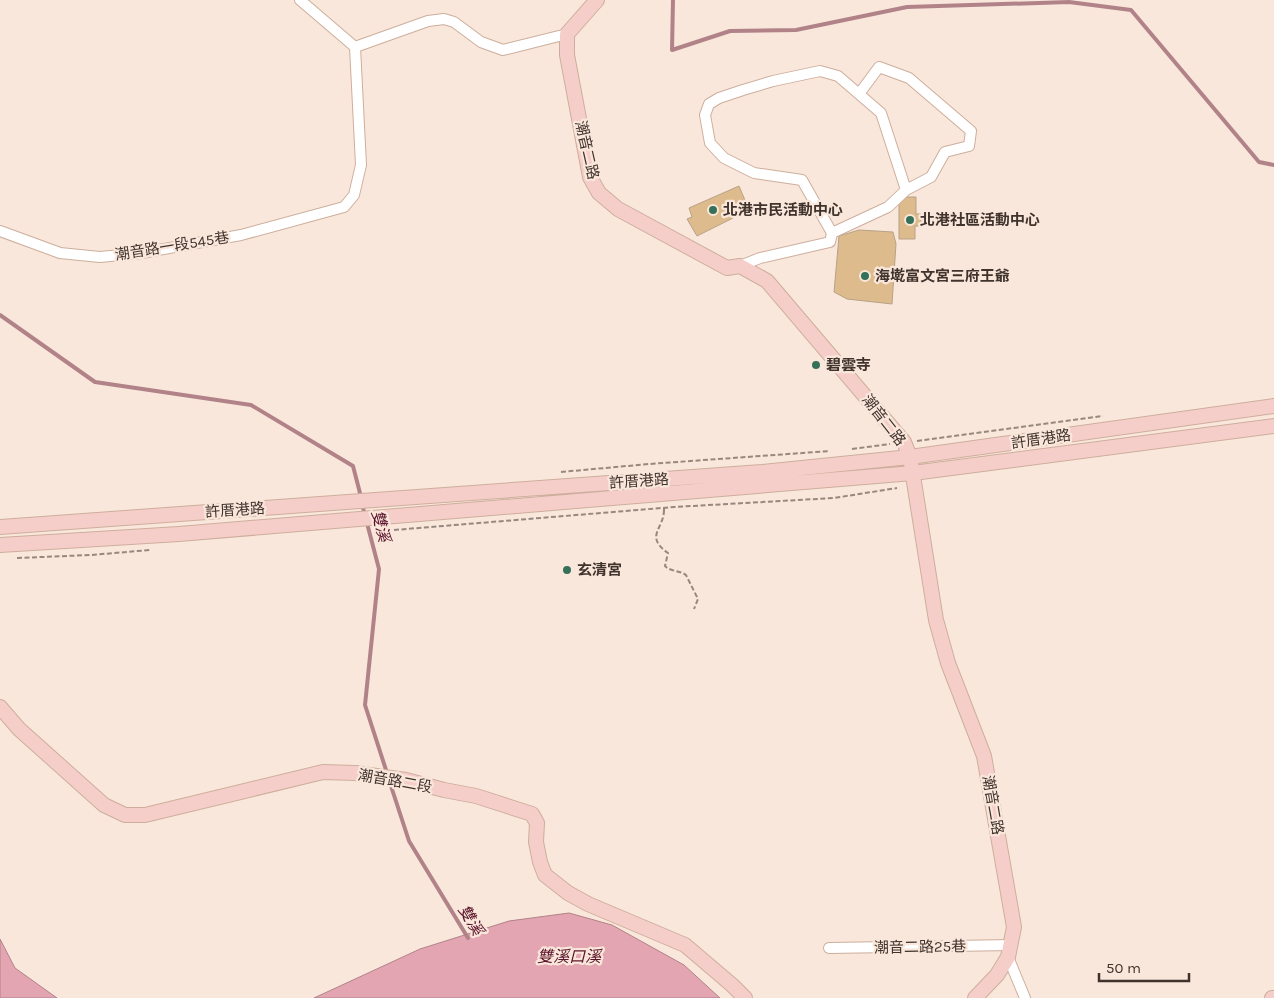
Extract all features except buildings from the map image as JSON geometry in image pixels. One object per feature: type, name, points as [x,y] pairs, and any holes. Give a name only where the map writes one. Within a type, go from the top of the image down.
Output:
[{"type":"street","points":[[300,0],[355,47],[428,21],[444,19],[460,25],[481,42],[503,50],[567,34],[598,0]]},
{"type":"street","name":"潮音二路","points":[[567,34],[567,55],[590,177],[599,193],[618,209],[727,268],[740,266],[767,281],[904,442],[914,473],[936,620],[948,664],[984,756],[1014,927],[1010,951]]},
{"type":"street","name":"潮音路一段545巷","points":[[0,231],[60,253],[100,257],[142,253],[241,235],[344,207],[354,195],[361,165],[355,47]]},
{"type":"street","points":[[832,234],[888,208],[906,190],[932,177],[945,152],[969,146],[971,131],[909,78],[879,67],[859,94]]},
{"type":"street","points":[[740,266],[760,258],[830,242],[832,234],[802,180],[754,173],[724,158],[710,143],[705,115],[709,104],[719,98],[773,81],[820,71],[838,76],[881,113],[906,190]]},
{"type":"street","name":"許厝港路","points":[[0,527],[762,472],[910,457],[1274,406]]},
{"type":"street","name":"許厝港路","points":[[0,544],[180,534],[914,473],[1274,426]]},
{"type":"street","name":"潮音路二段","points":[[0,707],[18,730],[104,805],[124,814],[145,815],[323,772],[354,773],[406,780],[476,796],[532,814],[537,823],[536,842],[545,875],[568,893],[588,904],[685,945],[745,998]]},
{"type":"street","name":"潮音二路25巷","points":[[829,948],[1010,951]]},
{"type":"street","points":[[975,998],[997,975],[1010,951]]},
{"type":"street","points":[[1010,951],[1025,998]]},
{"type":"path","points":[[847,449],[1108,415]]},
{"type":"path","points":[[560,472],[838,450]]},
{"type":"path","points":[[664,508],[664,518],[656,531],[656,541],[668,553],[665,566],[668,570],[686,575],[698,599],[694,609]]},
{"type":"water","name":"雙溪口溪","points":[[569,913],[612,925],[684,965],[720,998],[314,998],[420,949],[509,921]]},
{"type":"water","points":[[0,939],[15,968],[57,998],[0,998]]},
{"type":"waterway","points":[[673,0],[672,50],[730,31],[796,30],[907,7],[1069,2],[1131,10],[1259,162],[1274,165]]},
{"type":"waterway","name":"雙溪","points":[[0,315],[95,382],[251,405],[353,466],[361,497]]},
{"type":"waterway","name":"雙溪","points":[[362,504],[379,569],[365,705],[387,773]]},
{"type":"waterway","name":"雙溪","points":[[389,780],[409,841],[468,938]]},
{"type":"place","name":"北港市民活動中心","points":[[713,210]]},
{"type":"place","name":"北港社區活動中心","points":[[910,220]]},
{"type":"place","name":"海墘富文宮三府王爺","points":[[865,276]]},
{"type":"place","name":"碧雲寺","points":[[816,365]]},
{"type":"place","name":"玄清宮","points":[[567,570]]}]
